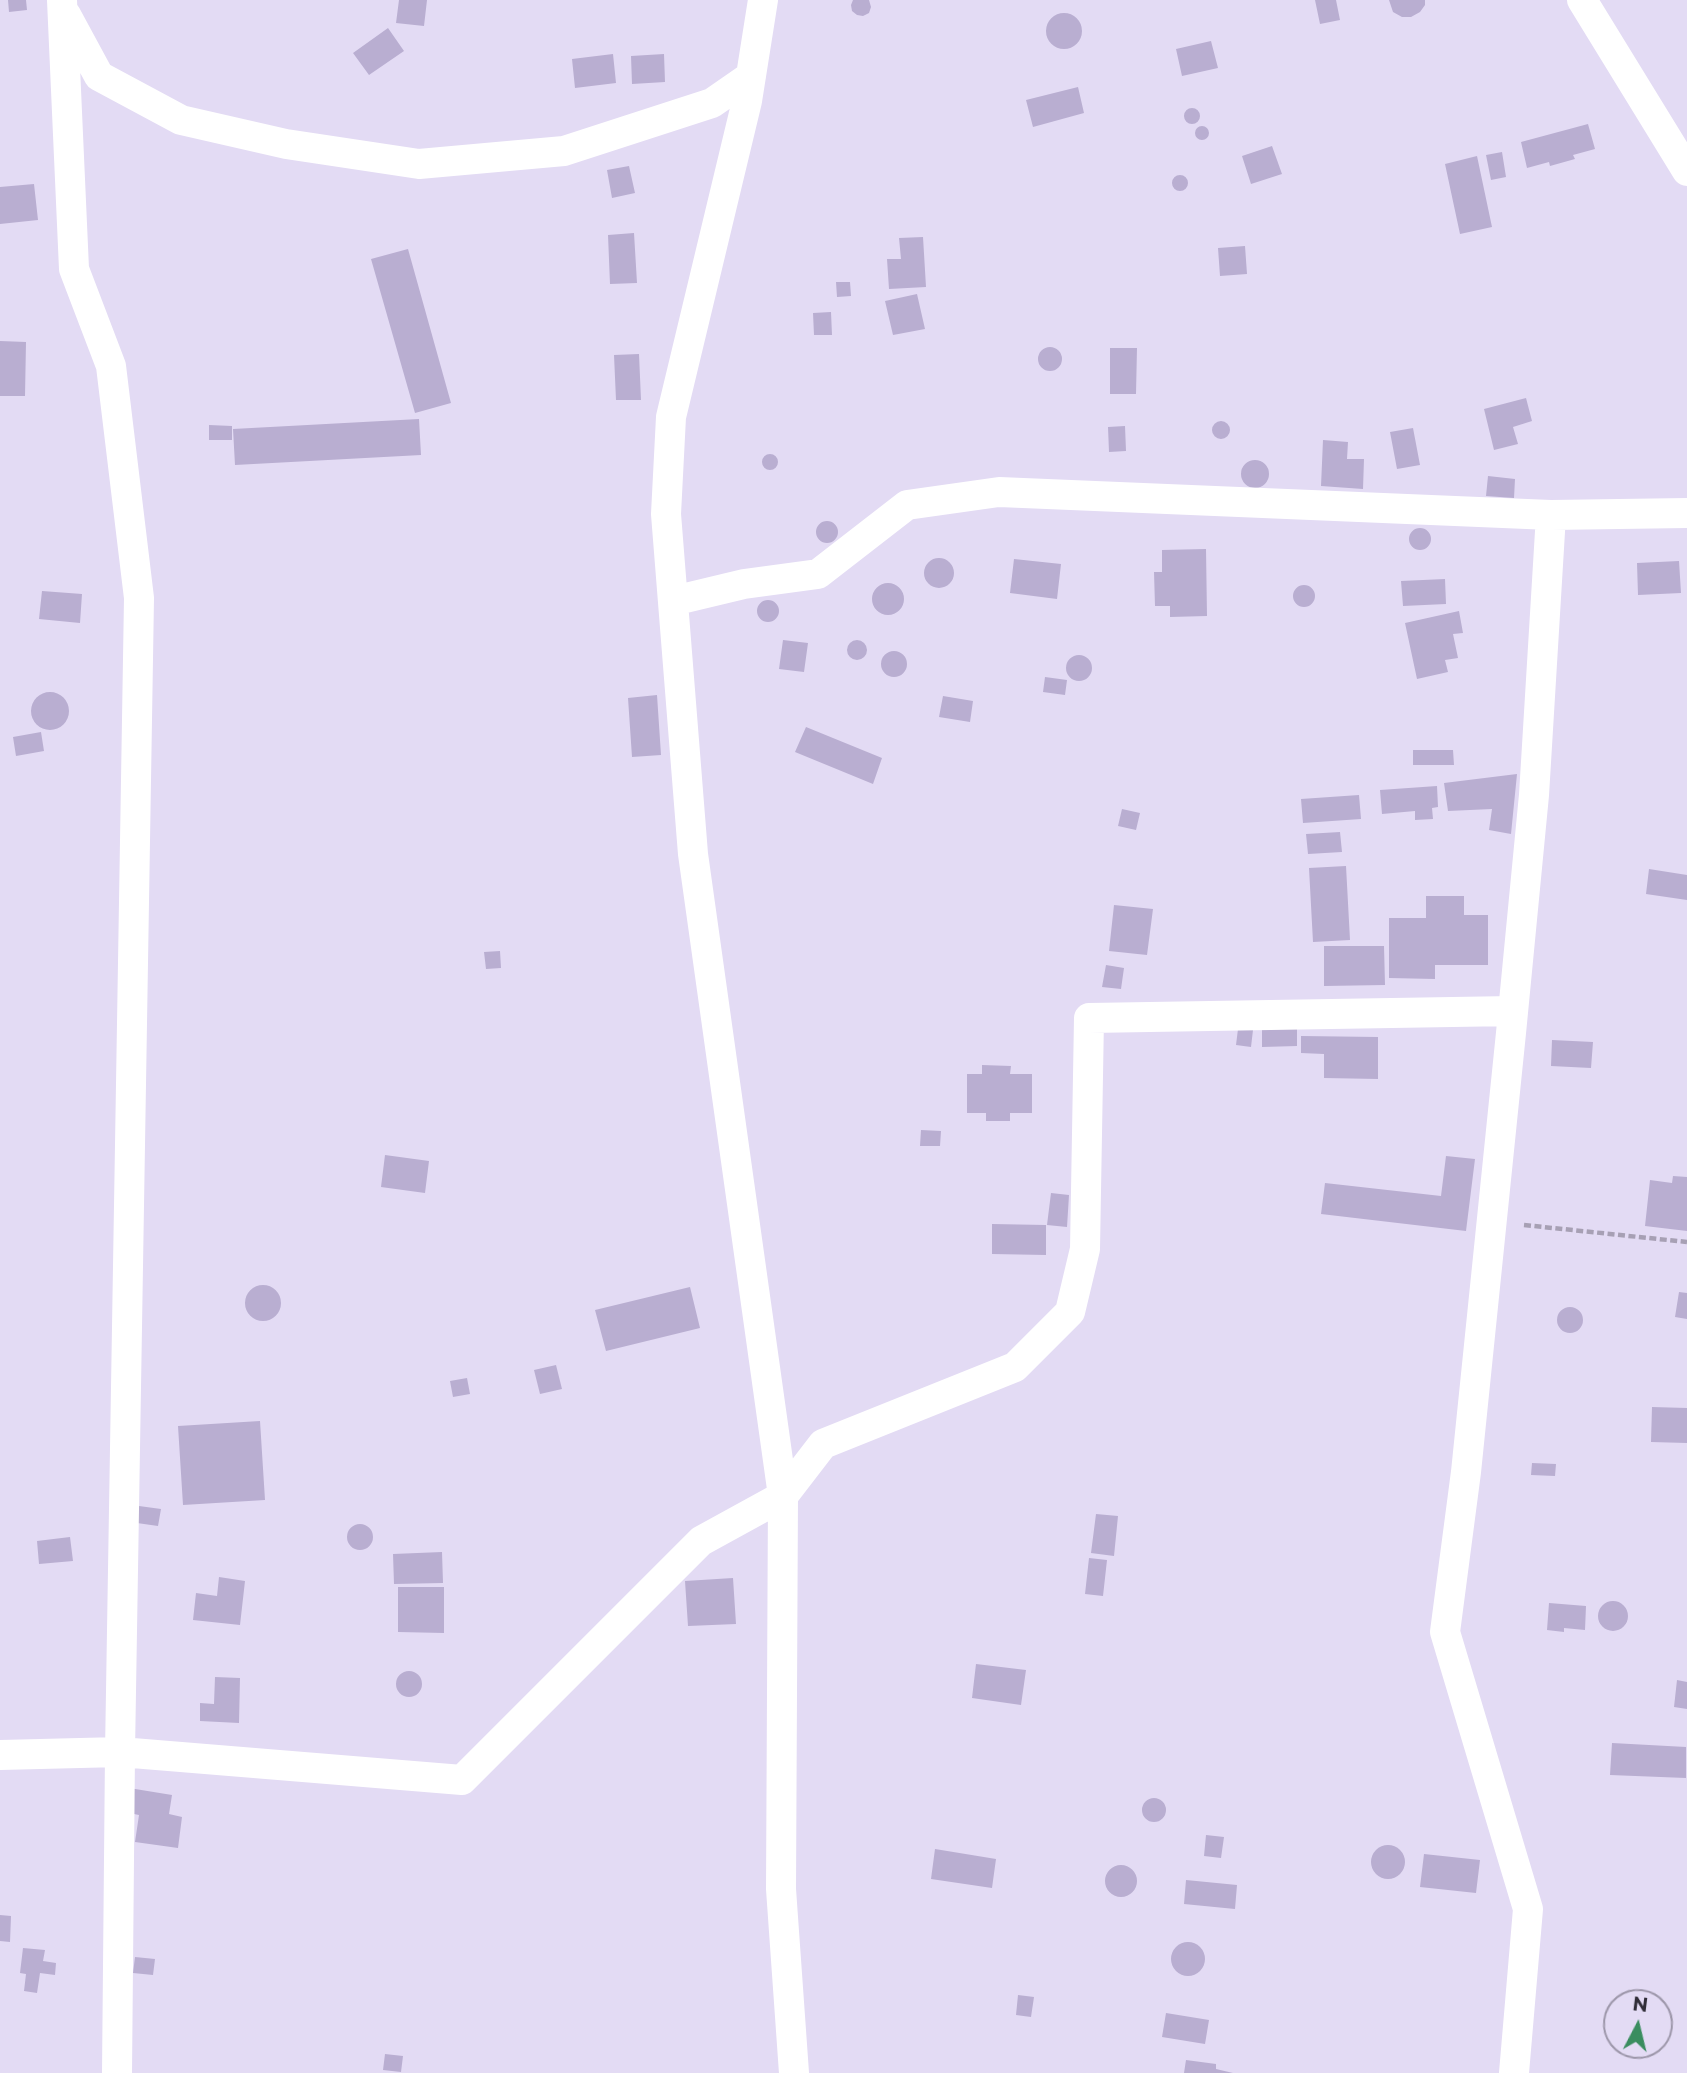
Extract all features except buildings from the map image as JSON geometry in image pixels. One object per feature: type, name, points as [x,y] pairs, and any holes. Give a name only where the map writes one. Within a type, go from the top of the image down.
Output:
[{"type":"street","points":[[763,0],[747,101],[671,418],[666,514],[693,854],[783,1496],[781,1889],[794,2073]]},
{"type":"street","points":[[1582,0],[1687,171]]},
{"type":"street","points":[[62,4],[99,76],[181,120],[286,144],[419,164],[564,151],[712,103],[751,75]]},
{"type":"street","points":[[62,4],[74,269],[111,366],[139,598],[117,2073]]},
{"type":"street","points":[[673,601],[744,584],[818,574],[907,505],[999,492],[1550,515],[1687,513]]},
{"type":"street","points":[[1514,2073],[1528,1909],[1445,1632],[1466,1472],[1534,795],[1550,515]]},
{"type":"street","points":[[0,1755],[120,1752],[462,1780],[701,1541],[783,1496],[823,1444],[1015,1367],[1070,1312],[1085,1249],[1089,1018],[1513,1011]]},
{"type":"path","points":[[1492,1222],[1687,1242]]}]
